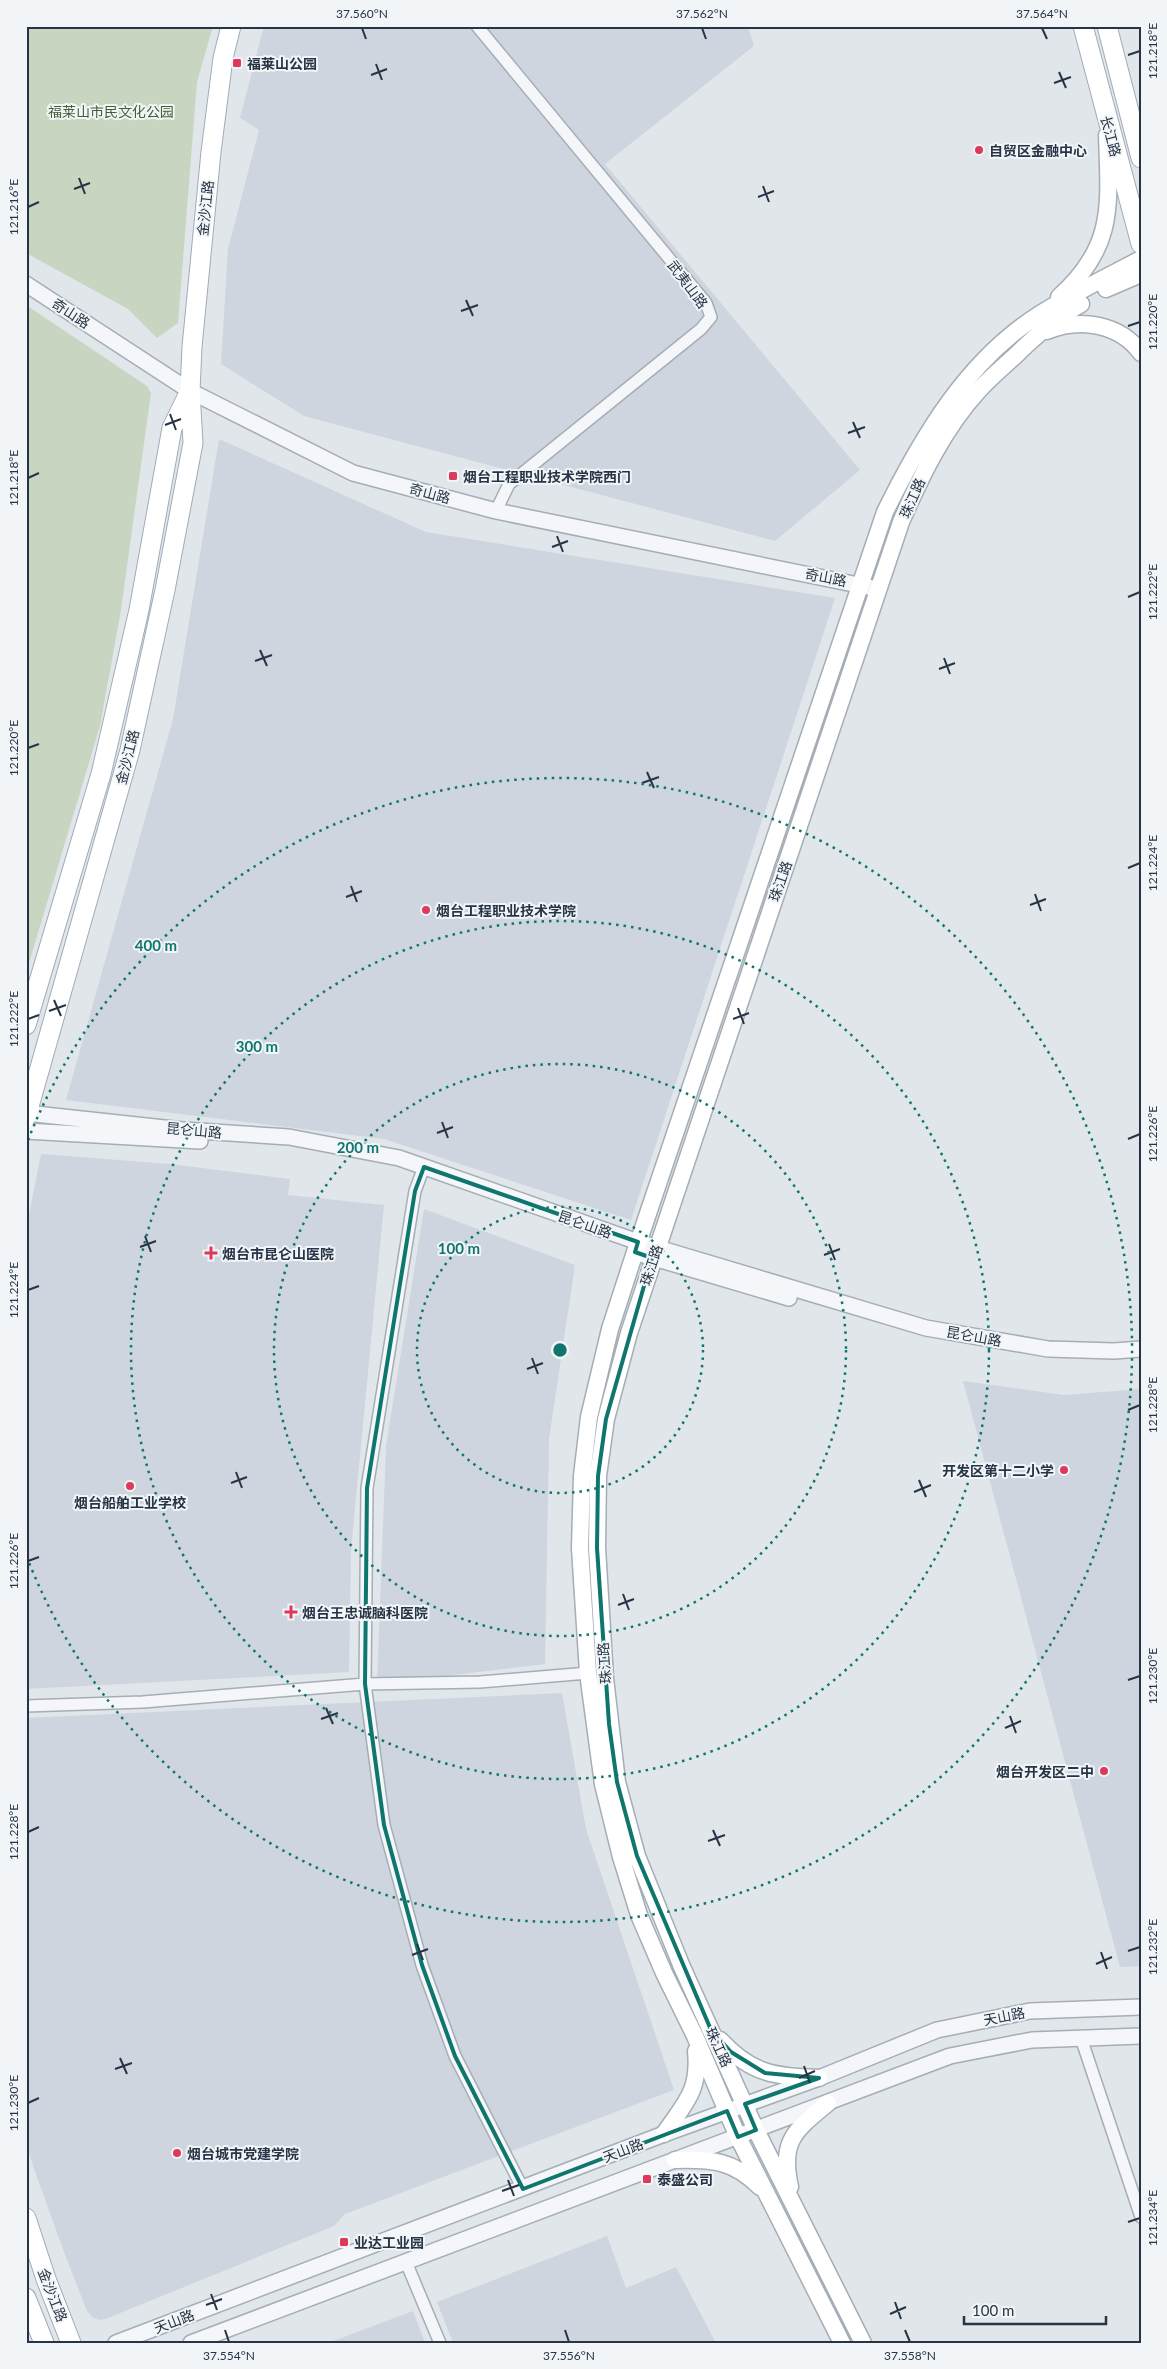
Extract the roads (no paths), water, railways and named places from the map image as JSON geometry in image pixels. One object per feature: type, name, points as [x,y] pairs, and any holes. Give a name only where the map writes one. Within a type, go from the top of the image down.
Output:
[{"type":"main road","name":"金沙江路","points":[[26,1119],[130,750],[165,590],[194,443],[190,391],[192,347],[222,58],[231,26]]},
{"type":"main road","name":"长江路","points":[[1083,26],[1141,244]]},
{"type":"main road","name":"长江路","points":[[1107,26],[1141,158]]},
{"type":"main road","points":[[842,2343],[738,2137],[695,2036],[664,1973],[639,1915],[621,1858],[602,1784],[588,1672],[580,1548],[582,1476],[591,1409],[610,1330],[636,1247],[885,512],[912,458],[940,414],[972,374],[999,346],[1040,314],[1070,287],[1087,267],[1097,251],[1104,234],[1110,192],[1107,122]]},
{"type":"main road","points":[[1040,314],[1141,259]]},
{"type":"main road","name":"珠江路","points":[[863,2343],[756,2130],[682,1967],[637,1856],[617,1782],[605,1678],[597,1548],[598,1476],[606,1419],[628,1333],[878,589],[901,522],[919,480],[947,434],[978,391],[1034,337],[1062,315],[1107,289],[1141,274]]},
{"type":"main road","points":[[1034,337],[1061,326],[1079,324],[1103,326],[1122,334],[1141,353]]},
{"type":"main road","name":"金沙江路","points":[[26,1025],[101,774],[139,610],[172,428],[190,391]]},
{"type":"main road","points":[[711,2030],[731,2052],[765,2073],[819,2078]]},
{"type":"main road","points":[[664,2134],[692,2092],[698,2072],[695,2036]]},
{"type":"main road","points":[[803,2225],[786,2169],[787,2150],[802,2124],[828,2103]]},
{"type":"main road","points":[[675,2160],[702,2159],[724,2163],[741,2170],[768,2196]]},
{"type":"main road","name":"金沙江路","points":[[26,2218],[46,2279],[71,2343]]},
{"type":"main road","name":"金沙江路","points":[[26,2298],[44,2343]]},
{"type":"street","name":"武夷山路","points":[[477,26],[706,303],[712,317],[701,329],[509,484],[496,511]]},
{"type":"street","name":"奇山路","points":[[26,284],[190,391],[353,473],[496,511],[862,584],[878,589]]},
{"type":"street","name":"昆仑山路","points":[[26,1119],[290,1137],[399,1158],[636,1247]]},
{"type":"street","name":"昆仑山路","points":[[26,1119],[288,1147],[396,1168],[654,1253],[924,1338],[1048,1360],[1141,1358]]},
{"type":"street","points":[[424,1167],[415,1191],[367,1488],[365,1684],[384,1825],[422,1965],[455,2056],[523,2189]]},
{"type":"street","name":"昆仑山路","points":[[654,1253],[926,1328],[1048,1349],[1114,1351],[1141,1349]]},
{"type":"street","points":[[26,1706],[143,1702],[365,1684],[480,1682],[588,1672]]},
{"type":"street","name":"天山路","points":[[116,2343],[664,2134],[819,2078],[937,2030],[1030,2011],[1141,2007]]},
{"type":"street","name":"天山路","points":[[191,2343],[950,2056],[1032,2040],[1141,2036]]},
{"type":"street","points":[[1081,2038],[1141,2217]]},
{"type":"street","points":[[406,2262],[440,2343]]},
{"type":"place","name":"福莱山公园","points":[[237,63]]},
{"type":"place","name":"自贸区金融中心","points":[[979,150]]},
{"type":"place","name":"烟台工程职业技术学院西门","points":[[453,476]]},
{"type":"place","name":"烟台工程职业技术学院","points":[[426,910]]},
{"type":"place","name":"烟台市昆仑山医院","points":[[211,1253]]},
{"type":"place","name":"开发区第十二小学","points":[[1064,1470]]},
{"type":"place","name":"烟台船舶工业学校","points":[[130,1486]]},
{"type":"place","name":"烟台王忠诚脑科医院","points":[[291,1612]]},
{"type":"place","name":"烟台开发区二中","points":[[1104,1771]]},
{"type":"place","name":"烟台城市党建学院","points":[[177,2153]]},
{"type":"place","name":"泰盛公司","points":[[647,2179]]},
{"type":"place","name":"业达工业园","points":[[344,2242]]},
{"type":"park label","name":"福莱山市民文化公园","points":[[111,111]]}]
